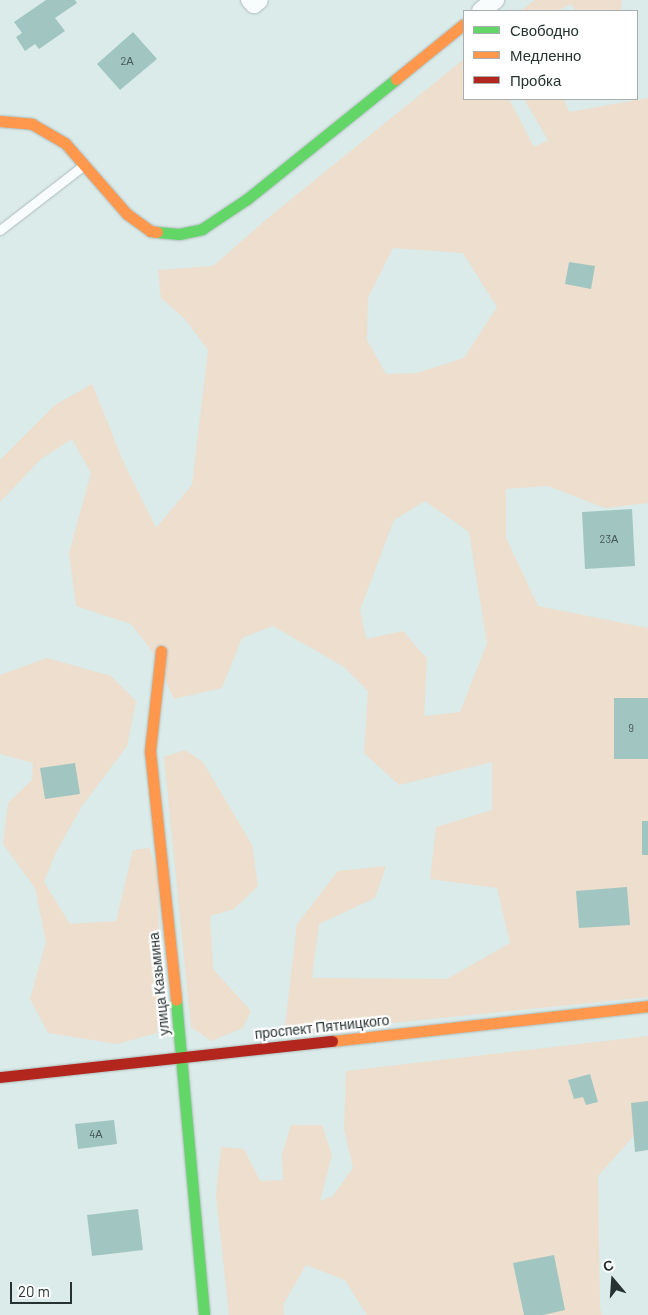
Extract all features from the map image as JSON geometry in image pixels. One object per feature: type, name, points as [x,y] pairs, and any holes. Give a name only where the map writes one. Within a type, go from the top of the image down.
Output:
[{"type":"street","points":[[250,0],[254,4],[259,0]]},
{"type":"street","points":[[481,10],[494,0]]},
{"type":"street","points":[[0,121],[32,124],[49,132],[65,143],[126,214],[150,231],[179,234],[202,229],[247,199],[463,25]]},
{"type":"street","name":"улица Казьмина","points":[[161,651],[150,751],[182,1057],[204,1315]]},
{"type":"street","name":"проспект Пятницкого","points":[[0,1076],[648,1006]]},
{"type":"lane","points":[[0,230],[84,165]]},
{"type":"shaded area","points":[[535,0],[622,0],[621,10],[575,10],[571,4],[559,10],[521,10]]},
{"type":"shaded area","points":[[463,60],[463,100],[510,100],[534,147],[548,140],[525,100],[564,100],[569,112],[648,98],[648,503],[605,508],[548,486],[506,489],[506,538],[538,606],[648,628],[648,997],[284,1034],[297,924],[338,871],[386,866],[375,898],[319,924],[312,978],[447,979],[510,943],[497,888],[430,879],[436,827],[492,810],[492,762],[399,785],[364,753],[368,691],[344,667],[273,626],[242,638],[222,688],[174,699],[152,651],[131,624],[76,606],[69,553],[91,473],[72,439],[41,459],[0,502],[0,460],[55,405],[92,384],[123,461],[156,528],[192,485],[208,350],[185,319],[161,298],[158,270],[213,266],[268,218]],"holes":[[[393,248],[463,253],[497,307],[464,358],[417,373],[386,374],[367,340],[368,298]],[[425,501],[469,532],[487,643],[460,712],[424,716],[427,659],[403,631],[366,639],[360,610],[394,520]]]},
{"type":"shaded area","points":[[47,658],[111,676],[136,701],[127,746],[82,806],[56,852],[44,882],[70,924],[116,921],[133,850],[149,848],[158,874],[160,993],[157,1033],[117,1044],[48,1033],[30,999],[46,942],[35,888],[3,844],[8,803],[32,780],[33,763],[0,754],[0,675]]},
{"type":"shaded area","points":[[185,750],[203,762],[252,845],[258,886],[234,909],[210,916],[213,969],[251,1011],[243,1028],[211,1041],[191,1027],[164,757]]},
{"type":"shaded area","points":[[648,1036],[648,1120],[598,1176],[600,1307],[602,1315],[367,1315],[345,1280],[306,1265],[283,1305],[284,1315],[229,1315],[216,1195],[221,1147],[244,1149],[260,1181],[283,1180],[282,1154],[291,1125],[322,1125],[332,1155],[320,1201],[333,1196],[353,1168],[344,1129],[346,1071]]},
{"type":"building","points":[[46,0],[75,0],[77,3],[55,18],[65,31],[39,49],[35,44],[25,51],[16,37],[22,33],[14,22]]},
{"type":"building","points":[[133,32],[157,59],[120,90],[97,64]]},
{"type":"building","points":[[569,262],[595,266],[591,289],[565,284]]},
{"type":"building","points":[[632,509],[635,566],[585,569],[582,512]]},
{"type":"building","points":[[614,698],[648,698],[648,759],[614,759]]},
{"type":"building","points":[[75,763],[80,794],[45,799],[40,768]]},
{"type":"building","points":[[642,821],[648,821],[648,855],[642,855]]},
{"type":"building","points":[[627,887],[630,925],[579,928],[576,891]]},
{"type":"building","points":[[590,1074],[598,1102],[586,1105],[583,1097],[574,1099],[568,1080]]},
{"type":"building","points":[[648,1101],[648,1150],[635,1152],[631,1103]]},
{"type":"building","points":[[114,1120],[117,1144],[78,1149],[75,1124]]},
{"type":"building","points":[[138,1209],[143,1250],[92,1256],[87,1215]]},
{"type":"building","points":[[554,1255],[565,1310],[543,1315],[524,1315],[513,1263]]},
{"type":"traffic: fast","points":[[157,232],[179,234],[202,229],[247,199],[396,79]]},
{"type":"traffic: fast","points":[[176,1000],[204,1315]]},
{"type":"traffic: slow","points":[[396,79],[463,25]]},
{"type":"traffic: slow","points":[[0,121],[32,124],[65,143],[127,214],[150,231],[157,232]]},
{"type":"traffic: slow","points":[[161,651],[150,751],[176,1000]]},
{"type":"traffic: slow","points":[[332,1041],[648,1006]]},
{"type":"traffic: jam","points":[[0,1077],[332,1041]]}]
